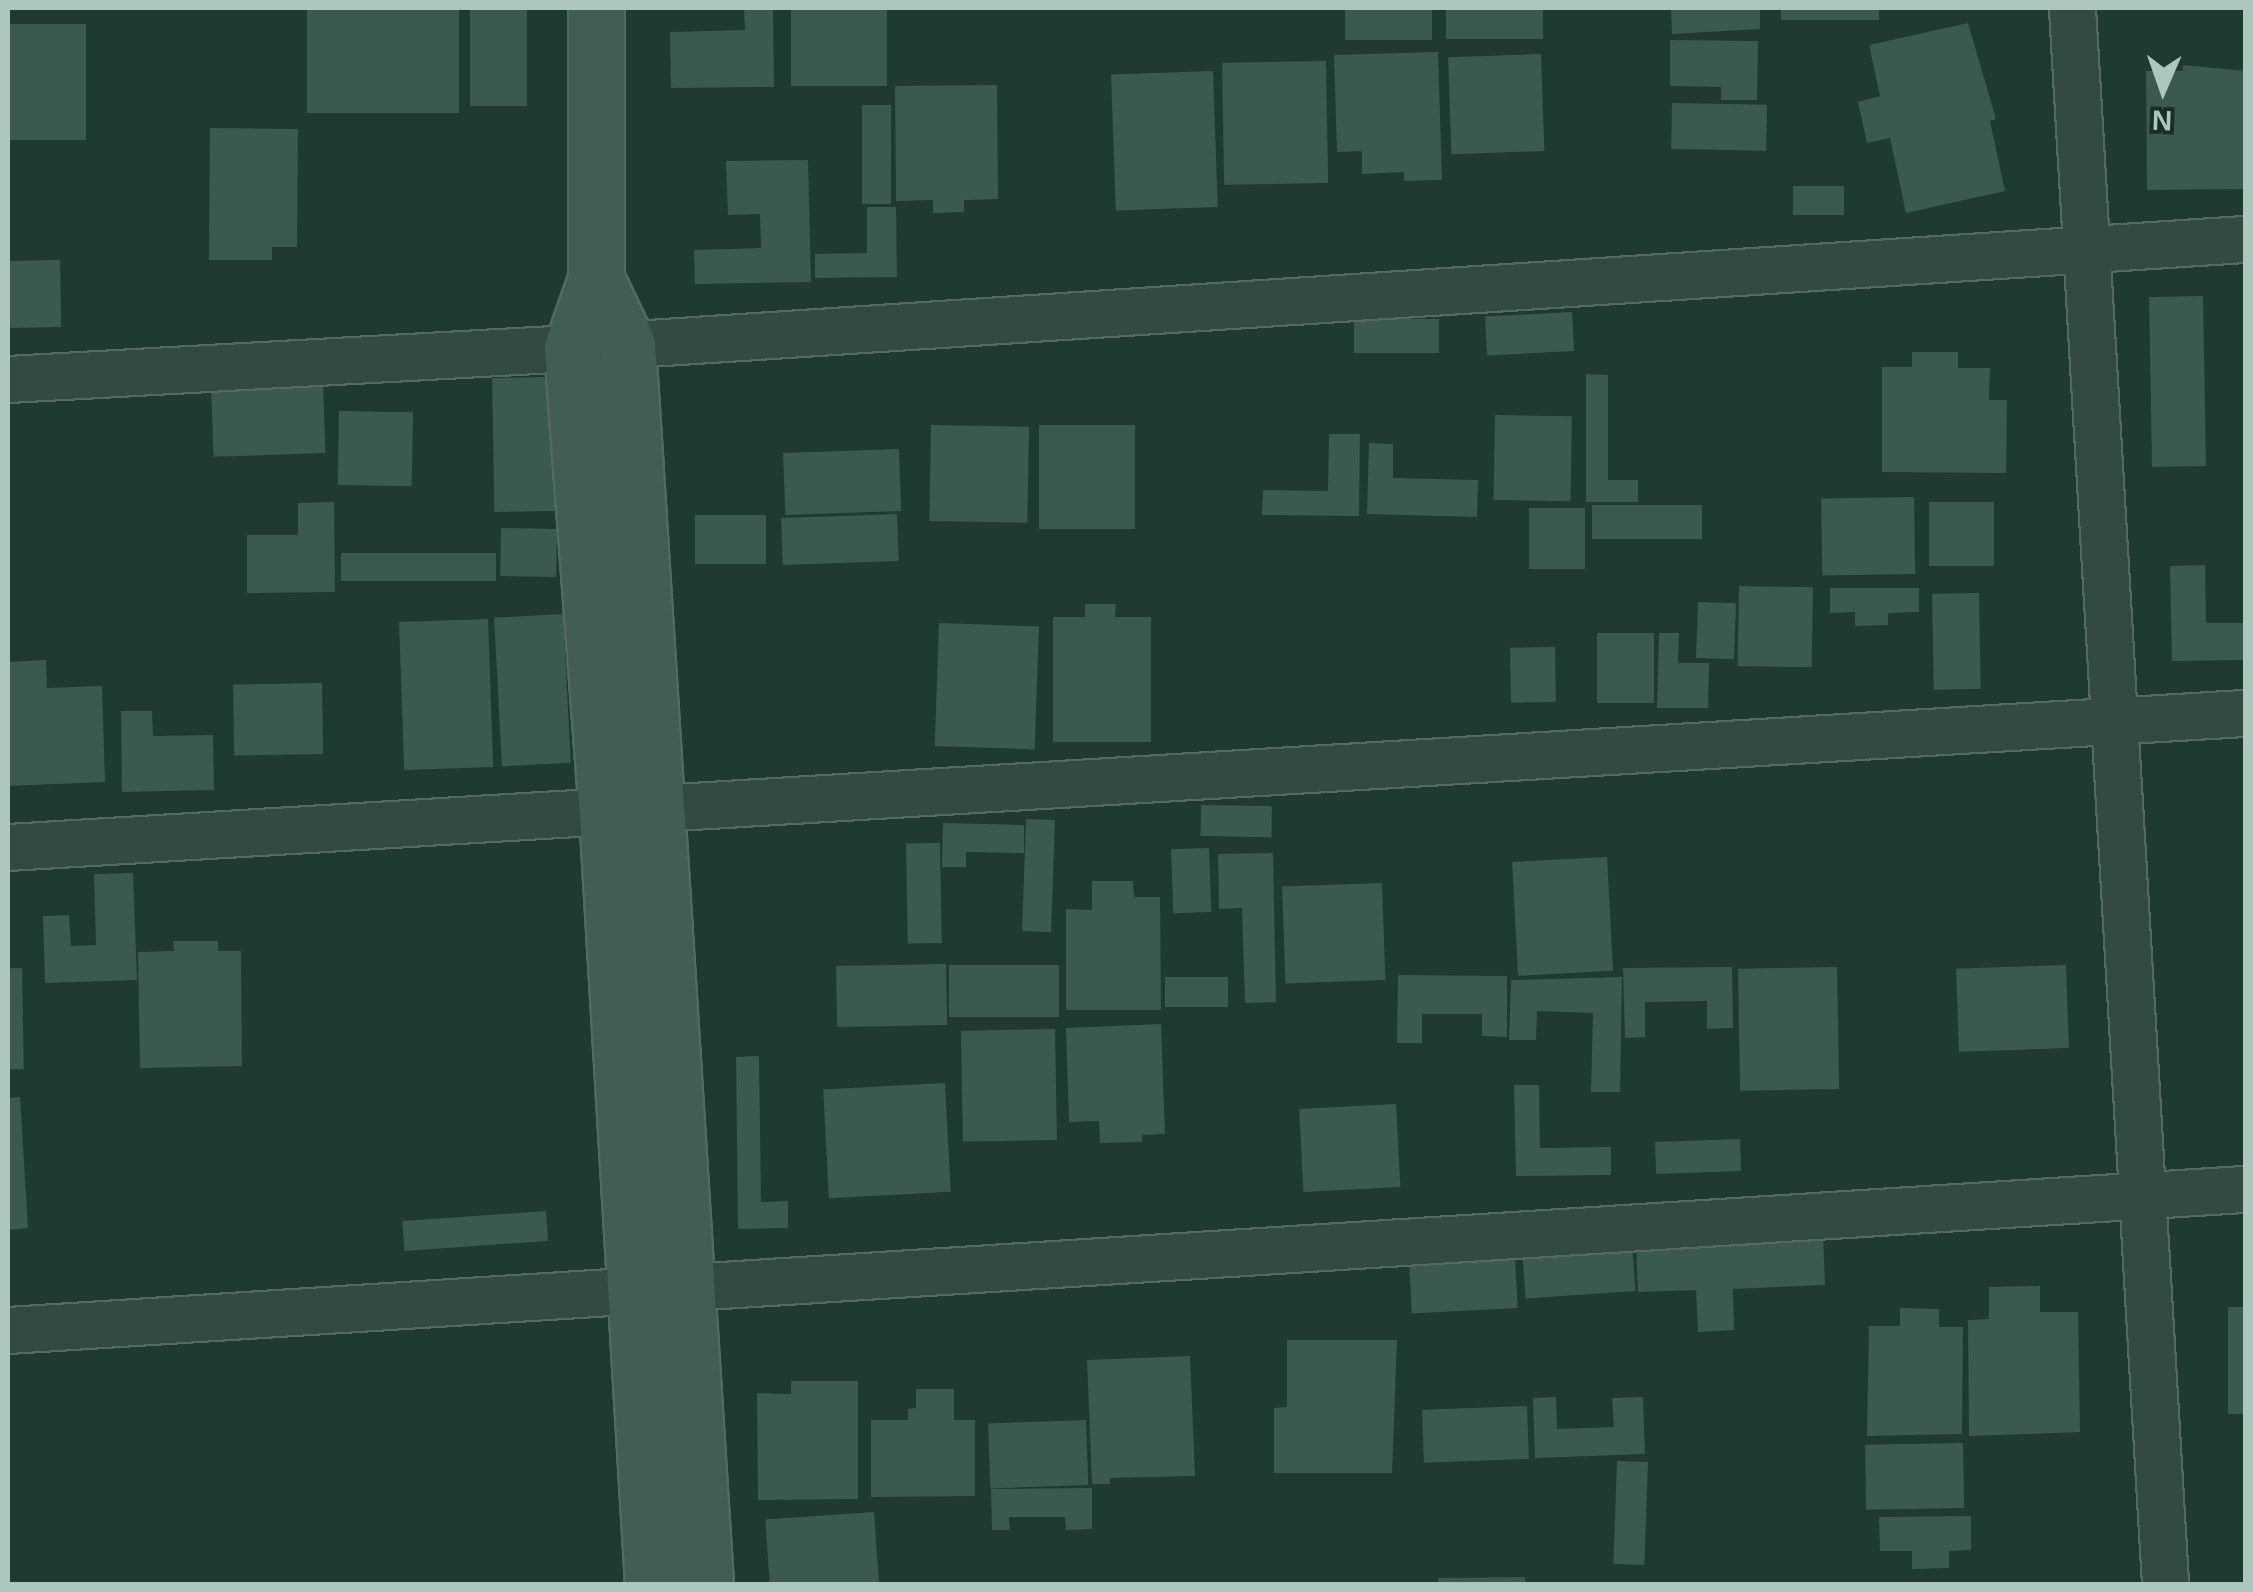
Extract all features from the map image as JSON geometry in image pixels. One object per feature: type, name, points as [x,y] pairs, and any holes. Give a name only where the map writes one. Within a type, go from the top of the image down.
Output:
[{"type":"main road","points":[[596,8],[596,280],[572,348],[632,812]]},
{"type":"main road","points":[[596,280],[627,344],[632,812],[662,1290],[705,1584]]},
{"type":"main road","points":[[653,1584],[662,1290]]},
{"type":"street","points":[[2072,8],[2164,1584]]},
{"type":"street","points":[[8,379],[572,348],[2246,239]]},
{"type":"street","points":[[8,846],[632,812],[2246,713]]},
{"type":"street","points":[[8,1330],[2246,1189]]},
{"type":"building","points":[[307,8],[459,8],[459,113],[307,113]]},
{"type":"building","points":[[470,8],[527,8],[527,106],[470,106]]},
{"type":"building","points":[[744,8],[773,8],[774,87],[671,88],[670,32],[745,30]]},
{"type":"building","points":[[791,8],[887,8],[887,86],[791,86]]},
{"type":"building","points":[[1345,8],[1432,8],[1432,40],[1345,40]]},
{"type":"building","points":[[1446,8],[1543,8],[1543,39],[1446,39]]},
{"type":"building","points":[[1671,8],[1760,8],[1760,29],[1672,34]]},
{"type":"building","points":[[1781,8],[1879,8],[1879,20],[1781,20]]},
{"type":"building","points":[[1968,23],[1996,119],[1990,121],[2005,191],[1906,213],[1890,138],[1867,143],[1858,102],[1880,96],[1869,45]]},
{"type":"building","points":[[8,24],[86,24],[86,140],[8,140]]},
{"type":"building","points":[[1670,40],[1758,41],[1757,100],[1721,100],[1721,87],[1670,86]]},
{"type":"building","points":[[1438,52],[1442,180],[1404,181],[1404,172],[1362,174],[1362,151],[1337,152],[1334,55]]},
{"type":"building","points":[[1541,54],[1544,151],[1451,154],[1448,57]]},
{"type":"building","points":[[1326,61],[1328,183],[1224,185],[1222,63]]},
{"type":"building","points":[[2183,65],[2246,71],[2246,189],[2147,190],[2146,71],[2183,71]]},
{"type":"building","points":[[1213,71],[1218,207],[1116,210],[1111,75]]},
{"type":"building","points":[[997,85],[998,199],[964,200],[964,212],[933,213],[933,200],[896,201],[895,86]]},
{"type":"building","points":[[1672,103],[1767,105],[1766,151],[1671,149]]},
{"type":"building","points":[[862,105],[891,105],[891,204],[862,204]]},
{"type":"building","points":[[210,128],[298,129],[297,247],[272,247],[272,260],[209,260]]},
{"type":"building","points":[[808,160],[811,282],[695,284],[694,250],[761,248],[760,214],[728,215],[726,161]]},
{"type":"building","points":[[1793,186],[1844,186],[1844,215],[1793,215]]},
{"type":"building","points":[[867,207],[896,207],[897,277],[815,278],[815,254],[867,253]]},
{"type":"building","points":[[60,260],[61,327],[9,328],[8,261]]},
{"type":"building","points":[[2203,296],[2206,466],[2152,467],[2149,297]]},
{"type":"building","points":[[1572,312],[1574,351],[1487,355],[1485,317]]},
{"type":"building","points":[[1354,319],[1439,319],[1439,353],[1354,353]]},
{"type":"building","points":[[1912,352],[1958,352],[1958,368],[1990,368],[1989,400],[2007,400],[2006,473],[1882,472],[1882,367],[1912,367]]},
{"type":"building","points":[[1586,374],[1608,375],[1608,480],[1638,480],[1638,502],[1586,502]]},
{"type":"building","points":[[553,377],[555,511],[494,512],[492,378]]},
{"type":"building","points":[[323,383],[325,453],[214,457],[211,387]]},
{"type":"building","points":[[339,411],[413,412],[412,486],[338,485]]},
{"type":"building","points":[[1495,415],[1572,416],[1571,501],[1494,500]]},
{"type":"building","points":[[931,425],[1029,427],[1027,523],[929,521]]},
{"type":"building","points":[[1039,425],[1135,425],[1135,529],[1039,529]]},
{"type":"building","points":[[1329,434],[1360,434],[1359,516],[1262,515],[1263,490],[1328,491]]},
{"type":"building","points":[[1369,443],[1393,444],[1393,478],[1478,480],[1477,517],[1367,514]]},
{"type":"building","points":[[899,449],[901,511],[785,515],[783,453]]},
{"type":"building","points":[[1914,497],[1915,574],[1822,576],[1821,499]]},
{"type":"building","points":[[334,502],[335,592],[247,593],[247,535],[298,535],[298,503]]},
{"type":"building","points":[[1929,502],[1994,502],[1994,566],[1929,566]]},
{"type":"building","points":[[1592,505],[1702,505],[1702,539],[1592,539]]},
{"type":"building","points":[[1529,508],[1585,508],[1585,569],[1529,569]]},
{"type":"building","points":[[897,514],[899,561],[783,565],[781,518]]},
{"type":"building","points":[[695,515],[766,515],[766,564],[695,564]]},
{"type":"building","points":[[501,528],[557,529],[556,577],[500,576]]},
{"type":"building","points":[[341,553],[496,553],[496,581],[341,581]]},
{"type":"building","points":[[2205,565],[2206,623],[2246,623],[2246,660],[2172,661],[2170,566]]},
{"type":"building","points":[[1739,586],[1813,587],[1812,667],[1738,666]]},
{"type":"building","points":[[1830,588],[1919,588],[1919,612],[1888,613],[1888,625],[1855,626],[1855,612],[1830,613]]},
{"type":"building","points":[[1979,593],[1981,689],[1934,690],[1932,594]]},
{"type":"building","points":[[1698,602],[1736,603],[1734,659],[1696,658]]},
{"type":"building","points":[[1085,604],[1116,604],[1115,617],[1151,617],[1151,742],[1053,742],[1053,617],[1085,617]]},
{"type":"building","points":[[563,614],[571,763],[502,766],[494,618]]},
{"type":"building","points":[[488,619],[493,767],[404,770],[399,622]]},
{"type":"building","points":[[939,623],[1039,626],[1035,749],[935,746]]},
{"type":"building","points":[[1597,633],[1654,633],[1654,703],[1597,703]]},
{"type":"building","points":[[1659,633],[1679,633],[1678,663],[1709,663],[1708,708],[1657,708]]},
{"type":"building","points":[[1555,647],[1556,702],[1511,703],[1510,648]]},
{"type":"building","points":[[46,660],[47,688],[102,686],[105,782],[8,786],[8,662]]},
{"type":"building","points":[[322,683],[323,754],[234,756],[233,685]]},
{"type":"building","points":[[121,711],[152,711],[153,736],[213,735],[214,790],[122,792]]},
{"type":"building","points":[[1201,805],[1272,806],[1271,837],[1200,836]]},
{"type":"building","points":[[1026,819],[1055,820],[1051,932],[1022,931]]},
{"type":"building","points":[[943,823],[1024,825],[1024,853],[966,852],[966,867],[942,867]]},
{"type":"building","points":[[940,843],[942,943],[908,944],[906,844]]},
{"type":"building","points":[[1209,848],[1211,912],[1173,913],[1171,849]]},
{"type":"building","points":[[1273,853],[1276,1002],[1245,1003],[1242,908],[1219,909],[1218,854]]},
{"type":"building","points":[[1607,857],[1613,971],[1518,976],[1512,862]]},
{"type":"building","points":[[133,873],[137,980],[45,983],[43,916],[69,915],[71,946],[96,945],[94,874]]},
{"type":"building","points":[[1092,881],[1133,881],[1134,897],[1160,897],[1161,1010],[1066,1010],[1066,909],[1092,910]]},
{"type":"building","points":[[1382,883],[1385,980],[1285,983],[1282,886]]},
{"type":"building","points":[[173,941],[218,941],[218,951],[241,951],[242,1066],[140,1068],[138,952],[174,951]]},
{"type":"building","points":[[946,964],[947,1025],[837,1027],[836,966]]},
{"type":"building","points":[[949,965],[1059,965],[1059,1017],[949,1017]]},
{"type":"building","points":[[2066,965],[2069,1048],[1959,1052],[1956,969]]},
{"type":"building","points":[[1732,967],[1733,1028],[1707,1029],[1707,1001],[1645,1002],[1645,1037],[1625,1038],[1623,968]]},
{"type":"building","points":[[1837,967],[1839,1089],[1740,1091],[1738,969]]},
{"type":"building","points":[[8,968],[22,968],[24,1069],[10,1069]]},
{"type":"building","points":[[1398,975],[1507,976],[1507,1037],[1482,1036],[1482,1014],[1422,1014],[1422,1043],[1397,1043]]},
{"type":"building","points":[[1165,977],[1228,977],[1228,1007],[1165,1007]]},
{"type":"building","points":[[1622,977],[1620,1092],[1591,1092],[1593,1013],[1537,1011],[1536,1040],[1509,1040],[1511,980]]},
{"type":"building","points":[[1161,1024],[1165,1134],[1142,1135],[1142,1142],[1100,1143],[1099,1121],[1069,1122],[1066,1028]]},
{"type":"building","points":[[1055,1029],[1057,1140],[963,1142],[961,1031]]},
{"type":"building","points":[[759,1056],[761,1202],[788,1201],[788,1228],[738,1229],[736,1057]]},
{"type":"building","points":[[945,1083],[951,1192],[829,1198],[823,1089]]},
{"type":"building","points":[[1514,1085],[1539,1085],[1540,1148],[1611,1147],[1611,1175],[1516,1176]]},
{"type":"building","points":[[20,1097],[28,1228],[8,1230],[8,1098]]},
{"type":"building","points":[[1396,1104],[1400,1187],[1303,1192],[1299,1109]]},
{"type":"building","points":[[1740,1139],[1741,1171],[1656,1174],[1655,1142]]},
{"type":"building","points":[[546,1211],[548,1241],[404,1251],[402,1221]]},
{"type":"building","points":[[1823,1233],[1825,1285],[1733,1289],[1734,1330],[1698,1332],[1696,1290],[1638,1292],[1636,1241]]},
{"type":"building","points":[[1632,1243],[1635,1291],[1526,1299],[1522,1251]]},
{"type":"building","points":[[1515,1257],[1518,1308],[1412,1313],[1409,1263]]},
{"type":"building","points":[[2040,1286],[2040,1312],[2078,1312],[2080,1432],[1969,1436],[1968,1320],[1989,1319],[1989,1287]]},
{"type":"building","points":[[2228,1307],[2246,1307],[2246,1414],[2228,1414]]},
{"type":"building","points":[[1900,1308],[1939,1309],[1939,1327],[1963,1327],[1962,1434],[1867,1436],[1869,1326],[1900,1326]]},
{"type":"building","points":[[1287,1340],[1397,1340],[1392,1473],[1274,1473],[1274,1408],[1287,1407]]},
{"type":"building","points":[[1190,1356],[1195,1476],[1110,1478],[1110,1484],[1092,1484],[1087,1360]]},
{"type":"building","points":[[791,1381],[858,1381],[858,1499],[758,1500],[757,1393],[791,1394]]},
{"type":"building","points":[[916,1389],[954,1389],[954,1420],[975,1420],[975,1496],[871,1497],[871,1420],[908,1420],[908,1409],[916,1408]]},
{"type":"building","points":[[1556,1397],[1557,1429],[1614,1427],[1612,1398],[1643,1397],[1645,1454],[1535,1458],[1533,1398]]},
{"type":"building","points":[[1527,1406],[1529,1459],[1424,1463],[1422,1410]]},
{"type":"building","points":[[1086,1420],[1088,1485],[990,1488],[988,1423]]},
{"type":"building","points":[[1963,1443],[1964,1508],[1866,1510],[1865,1445]]},
{"type":"building","points":[[1617,1461],[1648,1462],[1644,1565],[1613,1564]]},
{"type":"building","points":[[1092,1488],[1092,1529],[1066,1530],[1065,1517],[1009,1517],[1010,1530],[992,1530],[991,1489]]},
{"type":"building","points":[[874,1512],[879,1584],[770,1584],[765,1520]]},
{"type":"building","points":[[1971,1516],[1971,1550],[1949,1551],[1949,1568],[1912,1569],[1912,1551],[1880,1551],[1879,1517]]},
{"type":"building","points":[[1525,1577],[1525,1584],[1438,1584],[1438,1578]]}]
